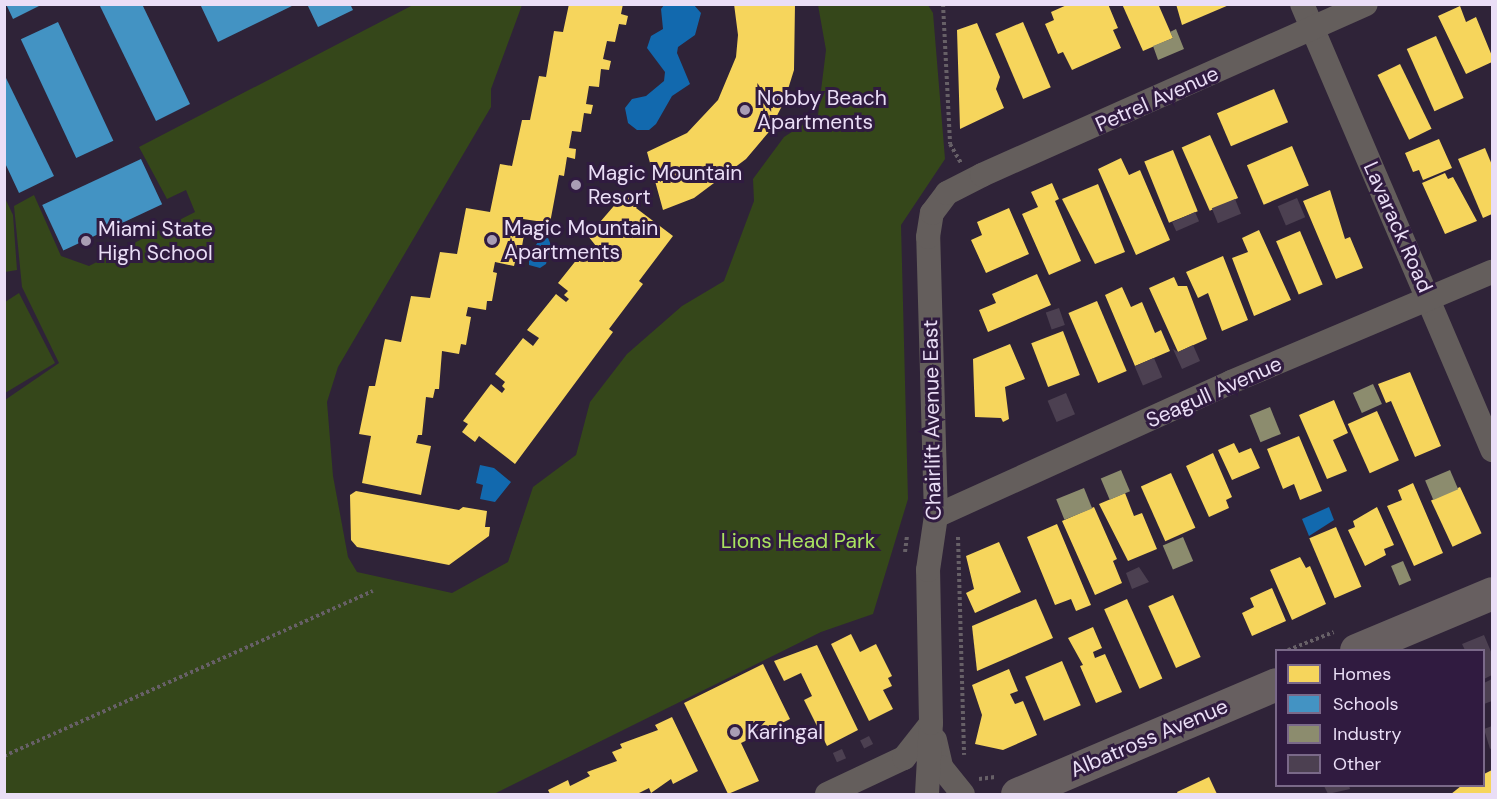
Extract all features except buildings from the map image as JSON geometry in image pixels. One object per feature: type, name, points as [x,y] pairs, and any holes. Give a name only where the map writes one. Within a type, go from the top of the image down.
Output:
[{"type":"street","name":"Lavarack Road","points":[[1302,4],[1492,450]]},
{"type":"street","name":"Petrel Avenue","points":[[947,193],[1366,4]]},
{"type":"street","name":"Chairlift Avenue East","points":[[927,795],[931,723],[928,570],[936,516],[928,237],[933,213],[947,193]]},
{"type":"street","name":"Seagull Avenue","points":[[936,516],[1231,382],[1430,301],[1492,272]]},
{"type":"street","points":[[1361,649],[1492,593]]},
{"type":"street","name":"Albatross Avenue","points":[[1016,793],[1275,684]]},
{"type":"street","name":"Chairlift Avenue East","points":[[931,723],[941,767],[963,795]]},
{"type":"street","points":[[827,795],[904,758],[931,723]]},
{"type":"path","points":[[942,5],[950,144],[969,182]]},
{"type":"path","name":"Chairlift Avenue East","points":[[958,536],[964,764]]},
{"type":"path","points":[[4,756],[373,591]]},
{"type":"green space","name":"Lions Head Park","points":[[413,5],[522,5],[491,89],[491,107],[338,367],[327,402],[333,476],[348,557],[357,572],[452,593],[508,562],[533,487],[576,455],[590,402],[627,354],[682,306],[724,281],[754,201],[753,179],[784,137],[818,115],[826,50],[818,5],[928,5],[933,13],[945,159],[901,225],[908,499],[873,614],[821,632],[494,794],[5,794],[5,400],[59,363],[22,287],[14,206],[34,195],[61,256],[89,266],[195,212],[186,190],[167,199],[139,147]]},
{"type":"green space","points":[[4,196],[13,215],[17,270],[5,272]]},
{"type":"green space","points":[[19,293],[55,363],[5,393],[5,302]]},
{"type":"water","points":[[664,5],[694,5],[701,13],[695,35],[678,47],[677,53],[690,84],[672,96],[656,124],[649,130],[637,130],[628,123],[625,108],[632,99],[646,96],[664,81],[665,72],[647,48],[651,36],[663,29],[661,9]]},
{"type":"water","points":[[548,238],[551,245],[546,264],[540,268],[529,265],[529,257],[539,240]]},
{"type":"water","points":[[480,465],[494,468],[511,482],[495,502],[480,499],[483,485],[476,483]]},
{"type":"water","points":[[1329,507],[1334,520],[1309,536],[1302,519]]},
{"type":"place","name":"Nobby Beach Apartments","points":[[745,110]]},
{"type":"place","name":"Magic Mountain Resort","points":[[576,185]]},
{"type":"place","name":"Magic Mountain Apartments","points":[[492,240]]},
{"type":"place","name":"Miami State High School","points":[[86,241]]},
{"type":"place","name":"Karingal","points":[[735,732]]}]
